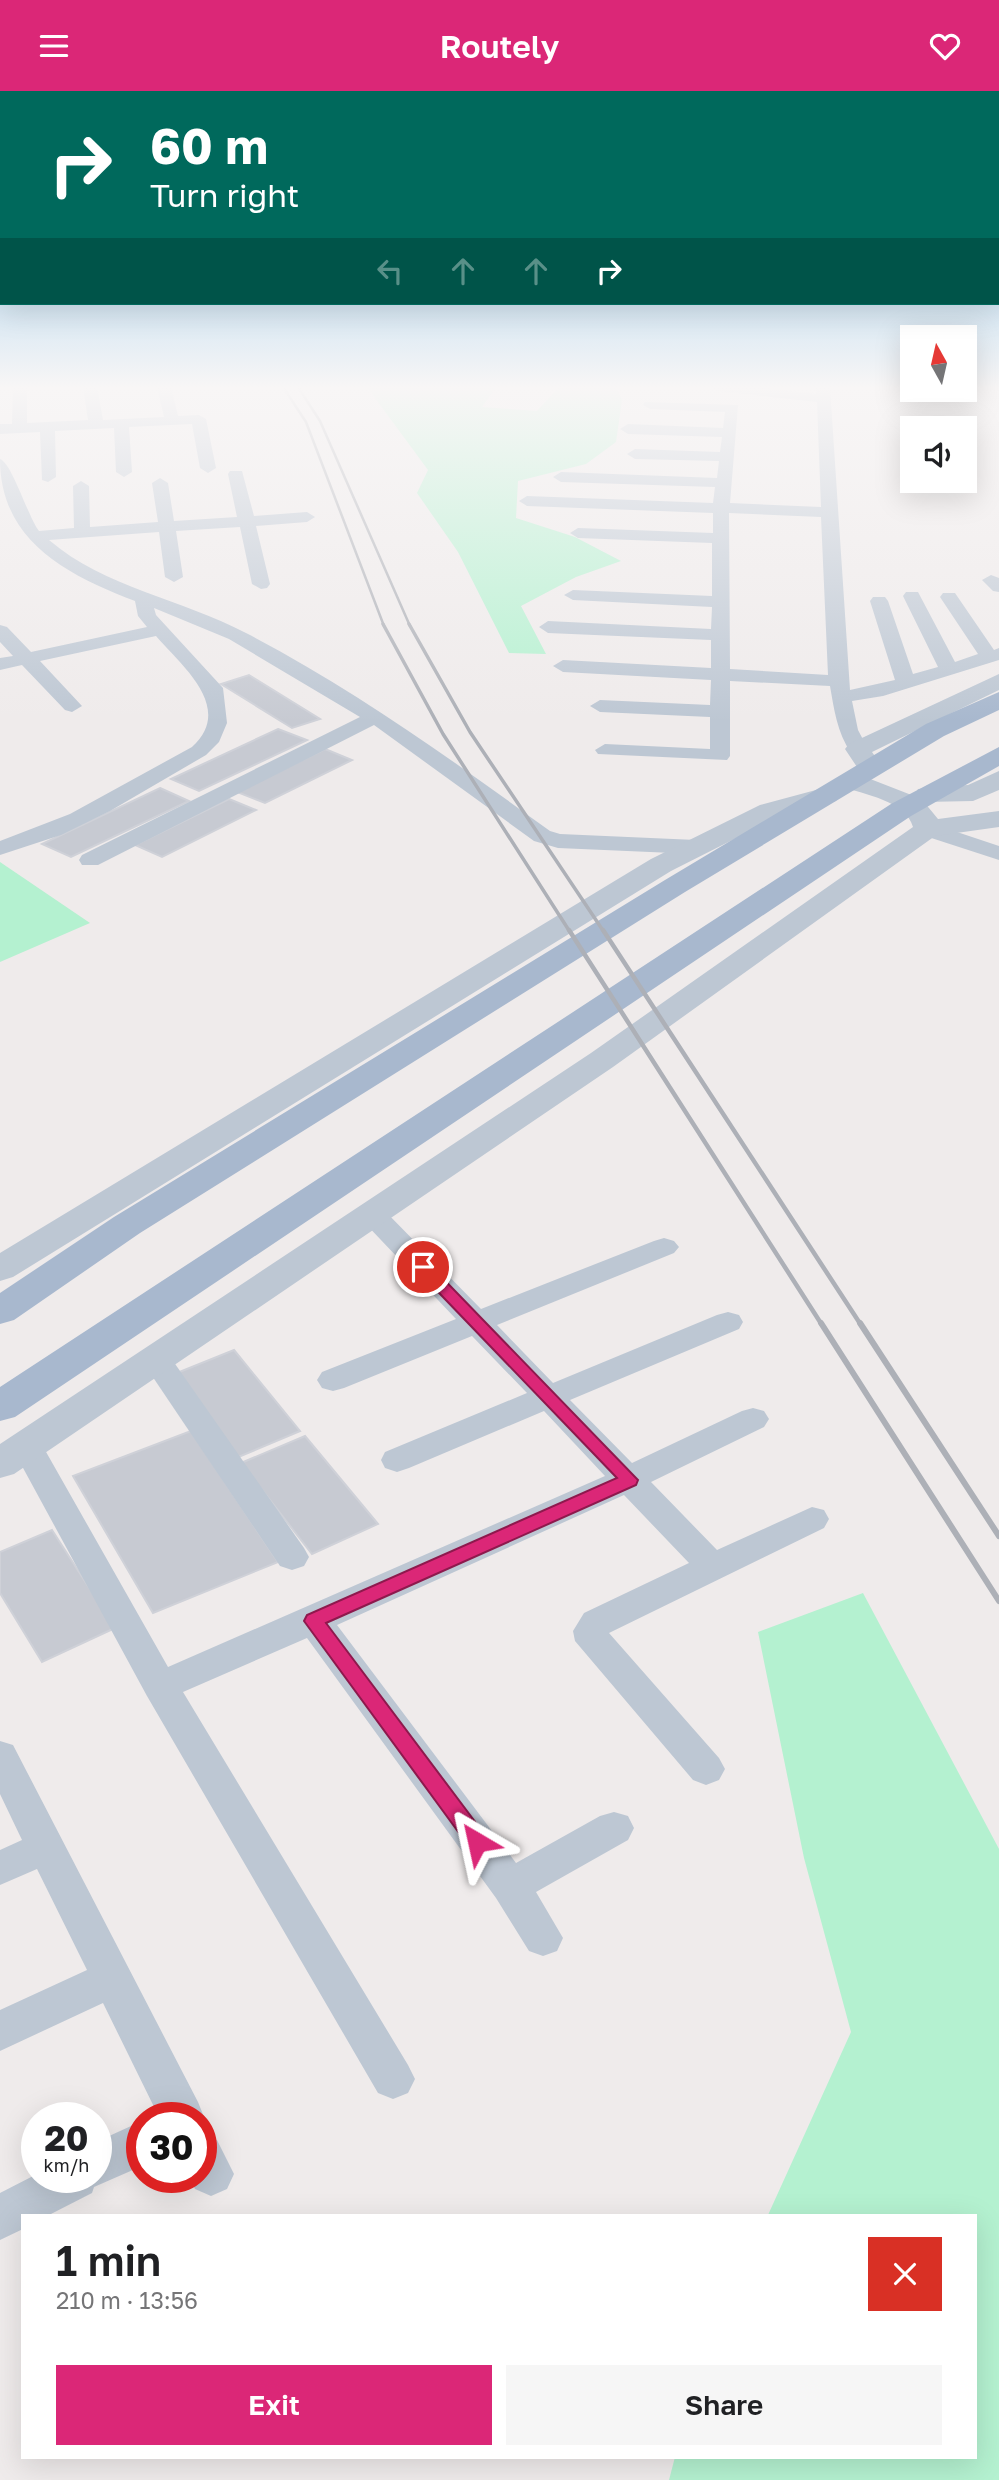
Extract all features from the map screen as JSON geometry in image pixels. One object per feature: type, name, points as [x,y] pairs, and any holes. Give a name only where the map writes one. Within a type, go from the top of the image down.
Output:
[{"type":"main road","points":[[0,1311],[127,1225],[851,773],[999,700]]},
{"type":"main road","points":[[0,1407],[922,809],[999,755]]},
{"type":"street","points":[[13,498],[23,524],[35,536],[85,572],[143,598],[200,617],[237,635],[373,718],[542,836],[558,841],[696,847]]},
{"type":"street","points":[[81,498],[82,533]]},
{"type":"street","points":[[162,498],[174,577]]},
{"type":"street","points":[[241,498],[261,584]]},
{"type":"street","points":[[605,750],[720,756],[722,498]]},
{"type":"street","points":[[828,498],[839,689],[848,730],[851,773]]},
{"type":"street","points":[[527,501],[829,512]]},
{"type":"street","points":[[35,536],[307,517]]},
{"type":"street","points":[[578,533],[721,538]]},
{"type":"street","points":[[573,595],[721,602]]},
{"type":"street","points":[[912,596],[949,669]]},
{"type":"street","points":[[563,666],[720,674],[876,692],[994,655],[949,597]]},
{"type":"street","points":[[0,848],[43,835],[89,815],[199,751],[209,742],[218,713],[213,688],[145,613],[143,598]]},
{"type":"street","points":[[880,601],[905,683]]},
{"type":"street","points":[[548,628],[720,635]]},
{"type":"street","points":[[0,664],[160,630]]},
{"type":"street","points":[[0,631],[72,706]]},
{"type":"street","points":[[0,1269],[661,865],[851,773],[999,681]]},
{"type":"street","points":[[600,706],[720,711]]},
{"type":"street","points":[[90,860],[373,718]]},
{"type":"street","points":[[851,773],[999,853]]},
{"type":"street","points":[[393,2079],[160,1686],[13,1454],[602,1060],[922,809],[973,793],[999,779]]},
{"type":"street","points":[[922,809],[999,819]]},
{"type":"street","points":[[372,1214],[713,1567]]},
{"type":"street","points":[[333,1380],[664,1247]]},
{"type":"street","points":[[397,1460],[728,1322]]},
{"type":"street","points":[[155,1358],[292,1557]]},
{"type":"street","points":[[160,1686],[314,1621],[629,1480],[753,1419]]},
{"type":"street","points":[[706,1769],[593,1641],[591,1631],[597,1623],[812,1519]]},
{"type":"street","points":[[314,1621],[510,1886],[543,1938]]},
{"type":"street","points":[[0,1756],[174,2102]]},
{"type":"street","points":[[510,1886],[614,1828]]},
{"type":"street","points":[[0,1868],[46,1847]]},
{"type":"street","points":[[0,2031],[112,1979]]},
{"type":"street","points":[[0,2217],[46,2193]]},
{"type":"green space","points":[[421,498],[517,498],[516,518],[575,537],[621,561],[576,577],[521,606],[546,654],[509,653],[458,552]]},
{"type":"green space","points":[[0,862],[90,923],[0,962]]},
{"type":"green space","points":[[863,1593],[999,1849],[999,2480],[669,2480],[674,2459],[977,2459],[977,2214],[768,2214],[851,2032],[804,1858],[758,1632]]},
{"type":"building","points":[[249,675],[320,719],[292,728],[221,684]]},
{"type":"building","points":[[278,729],[307,740],[199,791],[171,779]]},
{"type":"building","points":[[325,749],[352,760],[265,803],[237,792]]},
{"type":"building","points":[[160,788],[189,801],[71,857],[42,844]]},
{"type":"building","points":[[229,799],[256,810],[162,857],[135,845]]},
{"type":"building","points":[[234,1350],[300,1431],[236,1458],[172,1375]]},
{"type":"building","points":[[191,1431],[278,1562],[153,1613],[73,1476]]},
{"type":"building","points":[[305,1436],[378,1524],[312,1554],[241,1463]]},
{"type":"building","points":[[52,1530],[115,1628],[42,1662],[0,1593],[0,1552]]},
{"type":"railway","points":[[335,498],[384,625]]},
{"type":"railway","points":[[354,498],[410,625]]},
{"type":"railway","points":[[384,625],[443,734],[570,932]]},
{"type":"railway","points":[[410,625],[470,732],[604,932]]},
{"type":"railway","points":[[569,930],[822,1325]]},
{"type":"railway","points":[[603,930],[861,1325]]},
{"type":"railway","points":[[821,1323],[999,1601]]},
{"type":"railway","points":[[860,1323],[999,1536]]},
{"type":"route","points":[[423,1267],[629,1480],[314,1621],[477,1842]]}]
